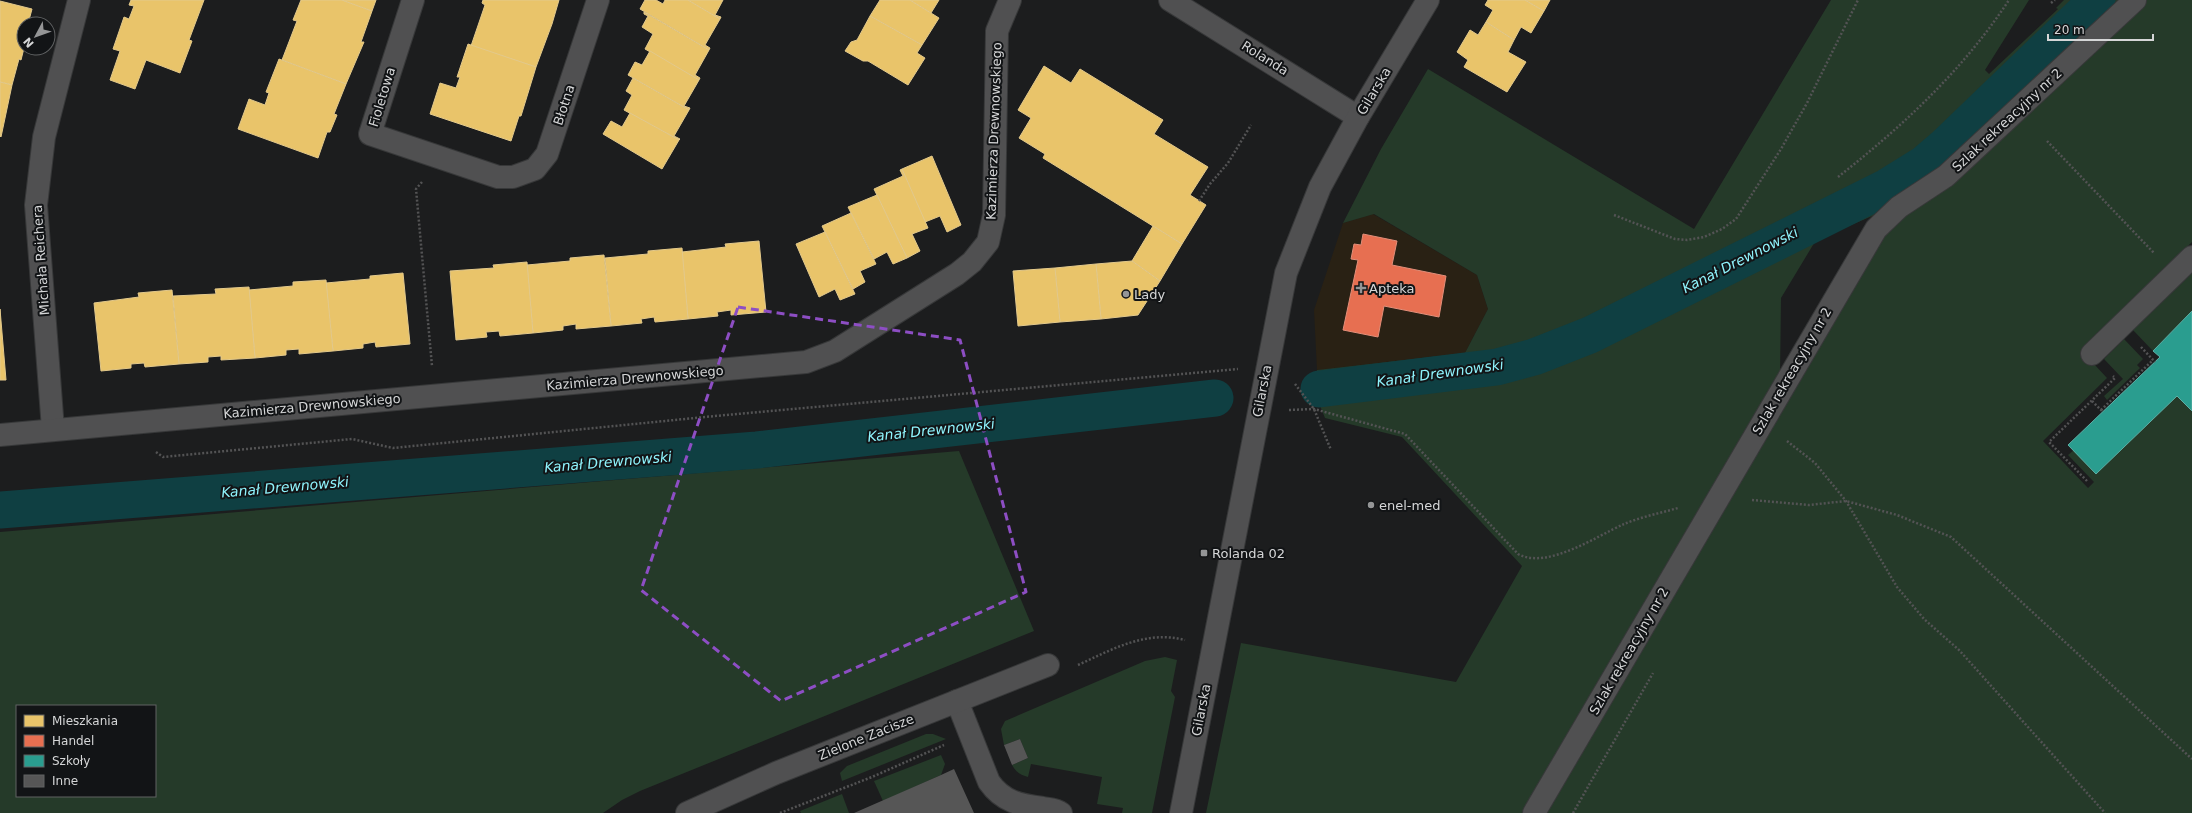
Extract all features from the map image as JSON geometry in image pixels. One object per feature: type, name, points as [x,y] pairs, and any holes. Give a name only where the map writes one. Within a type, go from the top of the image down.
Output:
[{"type":"street","name":"Michała Reichera","points":[[53,429],[36,205],[44,137],[79,0]]},
{"type":"street","name":"Fioletowa","points":[[413,0],[370,134],[498,177]]},
{"type":"street","name":"Błotna","points":[[498,177],[513,177],[535,169],[547,154],[598,0]]},
{"type":"street","name":"Kazimierza Drewnowskiego","points":[[0,435],[53,429],[778,365],[806,362],[835,351],[957,274],[972,262],[988,242],[994,215],[997,31],[1010,0]]},
{"type":"street","name":"Rolanda","points":[[1170,0],[1358,117]]},
{"type":"street","name":"Gilarska","points":[[1181,813],[1286,273],[1320,187],[1358,117],[1428,0]]},
{"type":"street","name":"Szlak rekreacyjny nr 2","points":[[1534,813],[1881,223],[1899,207],[1946,176],[2135,0]]},
{"type":"street","points":[[2092,354],[2192,257]]},
{"type":"street","name":"Zielone Zacisze","points":[[686,813],[769,776],[1048,665]]},
{"type":"street","points":[[957,701],[989,782],[1002,797],[1017,809],[1052,809],[1061,813]]},
{"type":"path","points":[[1838,178],[1885,141],[1950,78],[2009,0]]},
{"type":"path","points":[[2051,3],[2055,0]]},
{"type":"path","points":[[1614,215],[1675,239],[1687,240],[1704,237],[1722,229],[1736,219],[1781,149],[1807,103],[1858,1]]},
{"type":"path","points":[[1199,201],[1210,184],[1228,163],[1251,125]]},
{"type":"path","points":[[2047,141],[2174,274]]},
{"type":"path","points":[[426,177],[416,189],[433,371]]},
{"type":"path","points":[[2087,481],[2049,442],[2115,378],[2092,354]]},
{"type":"path","points":[[2092,401],[2102,411],[2153,360]]},
{"type":"path","points":[[153,449],[163,457],[352,439],[393,448],[715,416],[1243,369]]},
{"type":"path","points":[[1291,378],[1314,409],[1331,450]]},
{"type":"path","points":[[1284,410],[1314,409],[1405,434],[1518,554],[1525,558],[1544,558],[1580,546],[1625,524],[1696,502],[1718,499],[1808,505],[1846,501],[1896,515],[1951,537],[2192,759]]},
{"type":"path","points":[[1760,427],[1775,434],[1800,450],[1828,477],[1846,501],[1897,587],[1924,619],[1959,650],[2105,813]]},
{"type":"path","points":[[1075,666],[1135,640],[1153,637],[1171,637],[1213,649]]},
{"type":"path","points":[[780,813],[872,777],[969,734]]},
{"type":"highlighted area","points":[[738,307],[960,340],[1026,592],[781,701],[641,590]]},
{"type":"shaded area","points":[[1373,214],[1477,275],[1488,309],[1465,353],[1317,370],[1314,310],[1343,223]]},
{"type":"green space","points":[[1831,0],[2029,0],[1985,70],[1989,74],[2058,9],[2056,8],[2064,0],[2122,0],[1942,169],[1877,214],[1816,240],[1781,298],[1780,376],[1524,813],[1206,813],[1241,643],[1456,682],[1522,566],[1402,437],[1325,418],[1315,393],[1317,370],[1465,353],[1488,309],[1477,275],[1374,214],[1343,223],[1381,149],[1428,69],[1694,229]]},
{"type":"green space","points":[[2147,0],[2192,0],[2192,242],[2081,350],[2107,378],[2043,441],[2088,488],[2094,482],[2068,455],[2074,450],[2177,396],[2192,411],[2192,813],[1544,813],[1887,226],[2107,39]]},
{"type":"green space","points":[[2192,273],[2192,311],[2153,351],[2133,330]]},
{"type":"green space","points":[[2124,339],[2143,359],[2137,365],[2140,368],[2107,400],[2104,396],[2123,379],[2104,359]]},
{"type":"green space","points":[[959,451],[1034,631],[640,791],[622,800],[603,813],[0,813],[0,532]]},
{"type":"green space","points":[[1165,657],[1177,660],[1171,691],[1175,697],[1152,813],[1122,813],[1123,808],[1097,804],[1102,777],[1031,764],[1028,777],[1015,770],[1012,765],[1028,758],[1020,739],[1004,745],[1001,729],[1005,721],[1145,661]]},
{"type":"green space","points":[[926,734],[933,734],[946,739],[842,781],[840,773],[847,766]]},
{"type":"green space","points":[[941,755],[945,764],[941,775],[883,801],[874,781]]},
{"type":"green space","points":[[842,794],[849,813],[801,813],[800,811]]},
{"type":"building: Mieszkania","points":[[131,0],[204,0],[189,40],[192,41],[180,73],[146,60],[135,89],[110,80],[120,51],[113,49],[124,17],[129,19],[134,6],[129,5]]},
{"type":"building: Mieszkania","points":[[301,0],[342,0],[372,11],[361,42],[364,42],[346,84],[282,60],[297,21],[293,20]]},
{"type":"building: Mieszkania","points":[[342,0],[376,0],[372,11]]},
{"type":"building: Mieszkania","points":[[483,0],[559,0],[536,67],[471,46],[485,5],[482,3]]},
{"type":"building: Mieszkania","points":[[645,0],[656,0],[663,4],[665,0],[688,0],[720,19],[705,45],[710,48],[709,50],[640,9]]},
{"type":"building: Mieszkania","points":[[688,0],[723,0],[715,15],[721,17],[720,19]]},
{"type":"building: Mieszkania","points":[[880,0],[910,0],[939,18],[922,45],[870,16]]},
{"type":"building: Mieszkania","points":[[910,0],[939,0],[931,13]]},
{"type":"building: Mieszkania","points":[[1488,0],[1525,0],[1544,11],[1531,33],[1521,27],[1514,40],[1486,22],[1493,10],[1485,5]]},
{"type":"building: Mieszkania","points":[[1525,0],[1550,0],[1544,11]]},
{"type":"building: Mieszkania","points":[[0,1],[32,9],[30,16],[16,16],[16,56],[22,56],[21,60],[19,59],[12,85],[0,82]]},
{"type":"building: Mieszkania","points":[[644,12],[709,50],[695,75],[700,78],[699,80],[645,49],[653,34],[642,27],[648,16],[644,14]]},
{"type":"building: Mieszkania","points":[[870,16],[922,45],[917,53],[925,58],[908,85],[868,61],[863,61],[845,51],[851,42],[857,40]]},
{"type":"building: Mieszkania","points":[[1486,22],[1514,40],[1508,52],[1526,62],[1507,92],[1464,67],[1468,60],[1457,52],[1470,30],[1478,35]]},
{"type":"building: Mieszkania","points":[[468,44],[536,67],[521,116],[519,116],[511,141],[430,114],[440,83],[456,88],[460,77],[457,77]]},
{"type":"building: Mieszkania","points":[[650,51],[699,80],[684,106],[690,108],[689,110],[628,75],[635,62],[642,65]]},
{"type":"building: Mieszkania","points":[[279,59],[346,84],[334,114],[337,115],[330,132],[327,132],[318,158],[238,129],[249,99],[265,105],[269,93],[266,92]]},
{"type":"building: Mieszkania","points":[[1044,66],[1071,83],[1080,69],[1163,120],[1154,134],[1208,167],[1190,195],[1206,205],[1182,244],[1043,158],[1045,154],[1019,138],[1031,118],[1018,110]]},
{"type":"building: Mieszkania","points":[[633,78],[689,110],[674,136],[680,139],[679,140],[624,110],[632,95],[626,91]]},
{"type":"building: Mieszkania","points":[[0,82],[12,85],[1,137],[0,136]]},
{"type":"building: Mieszkania","points":[[630,113],[679,140],[662,169],[603,134],[611,121],[622,127]]},
{"type":"building: Mieszkania","points":[[932,156],[961,225],[947,232],[940,216],[925,222],[902,169]]},
{"type":"building: Mieszkania","points":[[902,169],[928,228],[912,234],[920,251],[907,258],[874,189],[903,176],[900,170]]},
{"type":"building: Mieszkania","points":[[877,195],[907,258],[893,264],[887,252],[874,259],[848,207]]},
{"type":"building: Mieszkania","points":[[851,213],[876,264],[860,271],[865,282],[853,289],[822,226]]},
{"type":"building: Mieszkania","points":[[1153,226],[1182,244],[1160,281],[1132,261]]},
{"type":"building: Mieszkania","points":[[825,232],[855,294],[840,300],[835,289],[819,297],[796,244]]},
{"type":"building: Mieszkania","points":[[759,241],[766,312],[731,315],[731,310],[717,312],[718,316],[688,319],[682,252],[726,247],[725,244]]},
{"type":"building: Mieszkania","points":[[682,248],[688,319],[655,322],[654,317],[641,319],[642,323],[611,326],[605,258],[648,254],[648,251]]},
{"type":"building: Mieszkania","points":[[604,255],[611,326],[576,329],[576,324],[563,326],[563,330],[533,333],[527,265],[570,261],[570,258]]},
{"type":"building: Mieszkania","points":[[1132,261],[1160,281],[1138,315],[1101,319],[1096,264]]},
{"type":"building: Mieszkania","points":[[527,262],[533,333],[500,336],[499,331],[486,332],[487,337],[456,340],[450,271],[494,268],[493,265]]},
{"type":"building: Mieszkania","points":[[1096,264],[1101,319],[1060,322],[1055,268]]},
{"type":"building: Mieszkania","points":[[1055,268],[1060,322],[1018,326],[1013,271]]},
{"type":"building: Mieszkania","points":[[403,273],[410,344],[376,347],[375,342],[363,344],[363,348],[333,351],[326,283],[370,279],[370,276]]},
{"type":"building: Mieszkania","points":[[326,280],[333,351],[299,354],[299,349],[286,350],[286,355],[255,358],[249,290],[293,286],[293,282]]},
{"type":"building: Mieszkania","points":[[249,287],[255,358],[221,360],[221,356],[208,357],[208,362],[179,364],[173,296],[216,294],[215,289]]},
{"type":"building: Mieszkania","points":[[172,290],[179,364],[145,367],[144,363],[131,364],[131,368],[101,371],[94,303],[139,297],[138,293]]},
{"type":"building: Mieszkania","points":[[0,309],[6,380],[0,380]]},
{"type":"building: Handel","points":[[1363,234],[1397,241],[1392,265],[1446,276],[1439,317],[1384,306],[1378,337],[1343,330],[1358,260],[1351,259],[1354,244],[1361,245]]},
{"type":"building: Szkoły","points":[[2192,311],[2192,411],[2177,396],[2096,474],[2068,445],[2160,357],[2153,351]]},
{"type":"building: Inne","points":[[1020,739],[1028,758],[1012,765],[1004,745]]},
{"type":"building: Inne","points":[[954,769],[974,813],[854,813],[941,775]]},
{"type":"waterway","name":"Kanał Drewnowski","points":[[1319,389],[1497,367],[1534,357],[1590,335],[1887,187],[1924,164],[1945,146],[2097,0]]},
{"type":"waterway","name":"Kanał Drewnowski","points":[[0,510],[757,450],[1215,398]]},
{"type":"place","name":"Apteka","points":[[1361,288]]},
{"type":"place","name":"Lady","points":[[1126,294]]},
{"type":"place","name":"enel-med","points":[[1371,505]]},
{"type":"place","name":"Rolanda 02","points":[[1204,553]]}]
